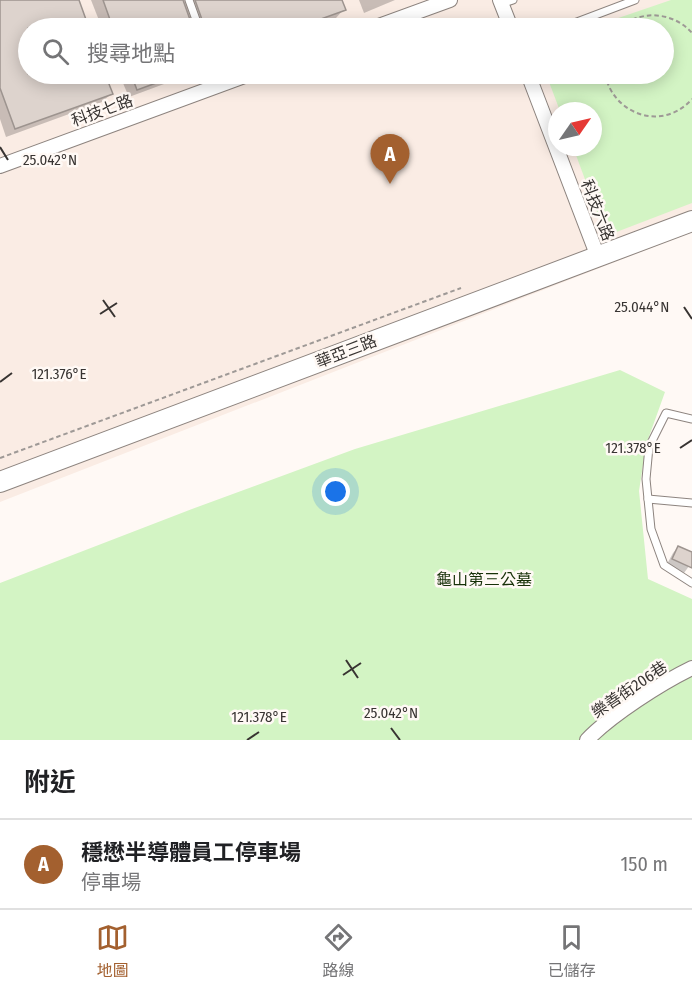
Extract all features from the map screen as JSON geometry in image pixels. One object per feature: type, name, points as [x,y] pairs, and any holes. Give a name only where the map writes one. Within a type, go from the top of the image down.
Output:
[{"type":"street","points":[[400,18],[450,0]]},
{"type":"street","points":[[505,1],[509,18]]},
{"type":"street","name":"科技七路","points":[[0,165],[205,84]]},
{"type":"street","name":"科技六路","points":[[532,84],[598,256]]},
{"type":"street","name":"華亞三路","points":[[0,482],[692,221]]},
{"type":"street","name":"樂善街206巷","points":[[587,740],[632,705],[675,676],[692,668]]},
{"type":"lane","points":[[189,0],[195,18]]},
{"type":"lane","points":[[587,18],[635,0]]},
{"type":"lane","points":[[692,419],[666,413],[649,447],[646,478],[651,529],[664,565],[692,583]]},
{"type":"lane","points":[[648,499],[692,502]]},
{"type":"path","points":[[638,18],[657,15],[669,18]]},
{"type":"path","points":[[674,20],[687,27],[692,33]]},
{"type":"path","points":[[607,84],[615,98],[628,110],[644,115],[661,116],[677,111],[692,99]]},
{"type":"path","points":[[0,458],[469,286]]},
{"type":"shaded area","points":[[0,0],[692,0],[692,232],[0,502]]},
{"type":"green space","points":[[671,0],[692,0],[692,203],[606,236],[576,156],[602,156],[602,102],[557,102],[550,84],[674,84],[674,18],[618,18]]},
{"type":"green space","name":"龜山第三公墓","points":[[620,370],[665,392],[646,445],[639,491],[648,579],[692,599],[692,740],[0,740],[0,583],[355,449]]},
{"type":"building","points":[[0,0],[79,0],[85,18],[18,18],[18,84],[109,84],[113,94],[15,129],[0,88]]},
{"type":"building","points":[[103,0],[183,0],[189,18],[109,18]]},
{"type":"building","points":[[195,0],[342,0],[346,10],[324,18],[201,18]]},
{"type":"building","points":[[135,84],[153,84],[137,90]]},
{"type":"building","points":[[678,546],[692,552],[692,568],[672,559]]},
{"type":"place","name":"穩懋半導體員工停車場","points":[[390,184]]}]
